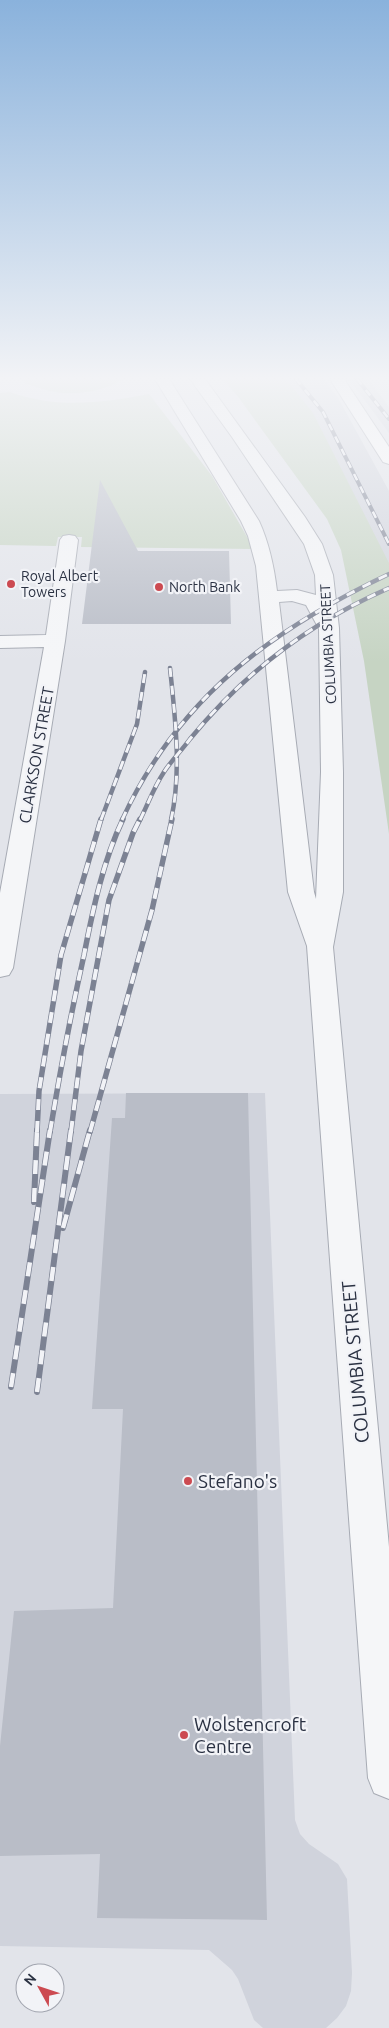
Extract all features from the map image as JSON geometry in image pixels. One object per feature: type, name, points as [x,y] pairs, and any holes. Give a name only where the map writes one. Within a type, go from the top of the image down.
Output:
[{"type":"street","name":"COLUMBIA STREET","points":[[221,474],[250,521],[257,536],[266,566],[301,892],[320,946],[389,1778]]},
{"type":"street","name":"COLUMBIA STREET","points":[[265,474],[313,544],[324,575],[329,629],[332,772],[330,892],[320,946]]},
{"type":"street","name":"CLARKSON STREET","points":[[0,968],[55,642],[69,540]]},
{"type":"street","points":[[269,598],[294,595],[309,598],[313,601],[329,629]]},
{"type":"street","points":[[0,642],[55,642]]},
{"type":"shaded area","points":[[307,474],[379,474],[389,491],[389,625]]},
{"type":"shaded area","points":[[265,1093],[295,1820],[300,1834],[309,1844],[338,1864],[347,1879],[352,1973],[351,1991],[346,2006],[326,2028],[263,2028],[254,2020],[238,1979],[232,1970],[209,1950],[0,1946],[0,1094]]},
{"type":"green space","points":[[0,474],[210,474],[254,549],[81,547],[82,537],[58,537],[56,546],[0,545]]},
{"type":"green space","points":[[294,474],[344,474],[389,563],[389,834],[364,661],[341,550],[327,519]]},
{"type":"building","name":"North Bank","points":[[100,480],[138,551],[229,551],[231,624],[82,624]]},
{"type":"building","points":[[126,1093],[248,1093],[267,1920],[97,1918],[100,1854],[0,1856],[0,1746],[14,1611],[113,1608],[123,1409],[92,1409],[112,1118],[125,1118]]},
{"type":"railway","points":[[354,474],[389,544]]},
{"type":"railway","points":[[175,733],[200,703],[232,672],[267,644],[305,619],[389,574]]},
{"type":"railway","points":[[177,756],[233,692],[280,651],[333,617],[389,588]]},
{"type":"railway","points":[[170,668],[175,733]]},
{"type":"railway","points":[[101,820],[137,724],[145,672]]},
{"type":"railway","points":[[122,820],[145,777],[175,733]]},
{"type":"railway","points":[[175,733],[177,756]]},
{"type":"railway","points":[[140,820],[157,784],[177,756]]},
{"type":"railway","points":[[171,820],[176,782],[177,756]]},
{"type":"railway","points":[[37,1132],[39,1091],[61,955],[101,819]]},
{"type":"railway","points":[[50,1132],[70,1021],[95,903],[104,868],[123,819]]},
{"type":"railway","points":[[71,1132],[81,1051],[109,900],[133,833],[140,819]]},
{"type":"railway","points":[[90,1132],[152,910],[172,819]]},
{"type":"railway","points":[[34,1202],[37,1130]]},
{"type":"railway","points":[[11,1387],[50,1130]]},
{"type":"railway","points":[[37,1392],[71,1130]]},
{"type":"railway","points":[[63,1228],[90,1130]]},
{"type":"place","name":"Royal Albert Towers","points":[[11,584]]},
{"type":"place","name":"North Bank","points":[[159,587]]},
{"type":"place","name":"Stefano's","points":[[188,1481]]},
{"type":"place","name":"Wolstencroft Centre","points":[[184,1735]]}]
